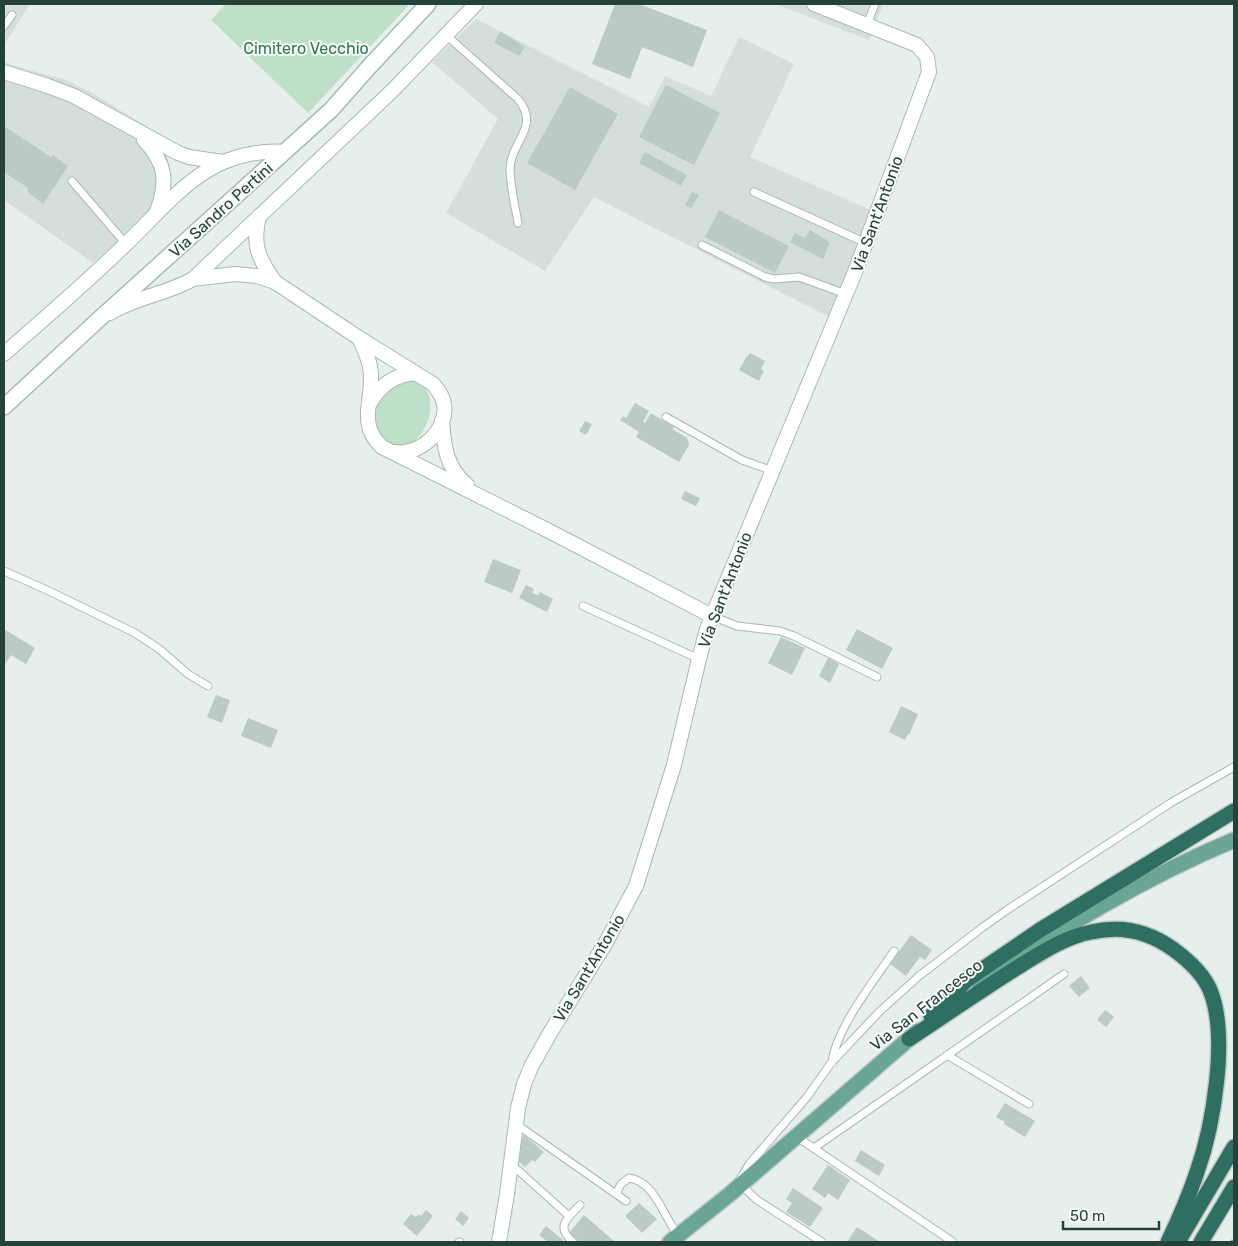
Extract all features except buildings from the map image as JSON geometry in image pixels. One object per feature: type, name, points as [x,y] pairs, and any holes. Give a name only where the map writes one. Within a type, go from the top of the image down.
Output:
[{"type":"highway","points":[[909,1039],[976,974],[1040,930],[1234,811]]},
{"type":"highway","points":[[909,1039],[1012,971],[1055,945],[1080,935],[1110,929],[1133,930],[1157,939],[1183,956],[1198,970],[1210,990],[1218,1023],[1219,1052],[1213,1106],[1202,1157],[1192,1187],[1168,1242]]},
{"type":"highway","points":[[1178,1242],[1234,1147]]},
{"type":"highway","points":[[1201,1242],[1234,1187]]},
{"type":"main road","name":"Via Sandro Pertini","points":[[4,407],[97,320],[331,110],[428,4]]},
{"type":"main road","name":"Via San Francesco","points":[[674,1239],[736,1189],[909,1039],[967,992],[1018,957],[1095,909],[1197,855],[1234,840]]},
{"type":"street","points":[[97,320],[118,308],[180,286],[193,279],[393,90],[476,4]]},
{"type":"street","name":"Via Sant'Antonio","points":[[498,1242],[512,1164],[516,1124],[522,1093],[532,1065],[558,1018],[610,936],[636,886],[674,765],[699,659],[712,616],[846,294],[926,80],[929,64],[923,50],[917,45],[816,4]]},
{"type":"street","points":[[4,72],[64,92],[159,144],[183,155],[224,162]]},
{"type":"street","points":[[130,128],[141,136],[154,151],[163,168],[164,187],[155,216]]},
{"type":"street","points":[[4,354],[126,244],[190,182],[224,162],[258,153],[286,152]]},
{"type":"street","points":[[260,216],[256,233],[256,245],[260,259],[275,282]]},
{"type":"street","points":[[193,279],[235,274],[257,276],[275,282],[433,384],[439,391],[444,404],[442,421],[446,454],[452,468],[461,480],[481,496]]},
{"type":"street","points":[[359,338],[367,356],[371,374],[371,394],[367,420],[370,432],[377,442],[387,450],[481,496],[712,616]]},
{"type":"street","points":[[368,406],[378,391],[388,382],[400,375],[415,372]]},
{"type":"street","points":[[387,450],[400,453],[416,450],[432,437],[442,421]]},
{"type":"lane","points":[[867,25],[875,4]]},
{"type":"lane","points":[[4,26],[12,15]]},
{"type":"lane","points":[[446,35],[518,99],[525,109],[527,115],[526,126],[512,157],[510,170],[518,223]]},
{"type":"lane","points":[[72,181],[126,244]]},
{"type":"lane","points":[[754,192],[866,243]]},
{"type":"lane","points":[[702,245],[765,277],[774,279],[799,277],[846,294]]},
{"type":"lane","points":[[666,417],[742,460],[773,471]]},
{"type":"lane","points":[[4,571],[135,633],[158,648],[188,674],[208,686]]},
{"type":"lane","points":[[583,606],[699,659]]},
{"type":"lane","points":[[712,616],[737,626],[780,631],[794,636],[877,677]]},
{"type":"lane","points":[[822,1242],[757,1200],[736,1189],[750,1163],[807,1097],[832,1064],[891,1000],[918,976],[983,927],[1172,802],[1234,767]]},
{"type":"lane","points":[[832,1064],[833,1052],[841,1034],[894,951]]},
{"type":"lane","points":[[814,1148],[1064,974]]},
{"type":"lane","points":[[947,1055],[1029,1104]]},
{"type":"lane","points":[[516,1124],[626,1201]]},
{"type":"lane","points":[[797,1136],[953,1242]]},
{"type":"lane","points":[[512,1164],[570,1216]]},
{"type":"lane","points":[[616,1194],[621,1184],[629,1178],[642,1183],[654,1197],[674,1239]]},
{"type":"lane","points":[[574,1242],[566,1235],[563,1229],[564,1222],[580,1205]]},
{"type":"path","points":[[1231,1242],[1234,1238]]},
{"type":"shaded area","points":[[4,4],[30,4],[4,45]]},
{"type":"shaded area","points":[[775,4],[883,4],[869,40]]},
{"type":"shaded area","points":[[476,19],[649,107],[665,76],[711,96],[739,37],[794,64],[750,157],[873,211],[829,317],[594,197],[545,271],[446,213],[498,119],[432,62]]},
{"type":"shaded area","points":[[4,62],[69,81],[94,94],[163,137],[169,168],[150,212],[93,263],[4,200]]},
{"type":"green space","name":"Cimitero Vecchio","points":[[226,4],[409,5],[308,113],[211,20]]},
{"type":"green space","points":[[409,379],[420,384],[427,391],[430,401],[430,412],[427,423],[422,433],[406,446],[397,447],[382,443],[372,415],[373,411],[388,388]]}]
